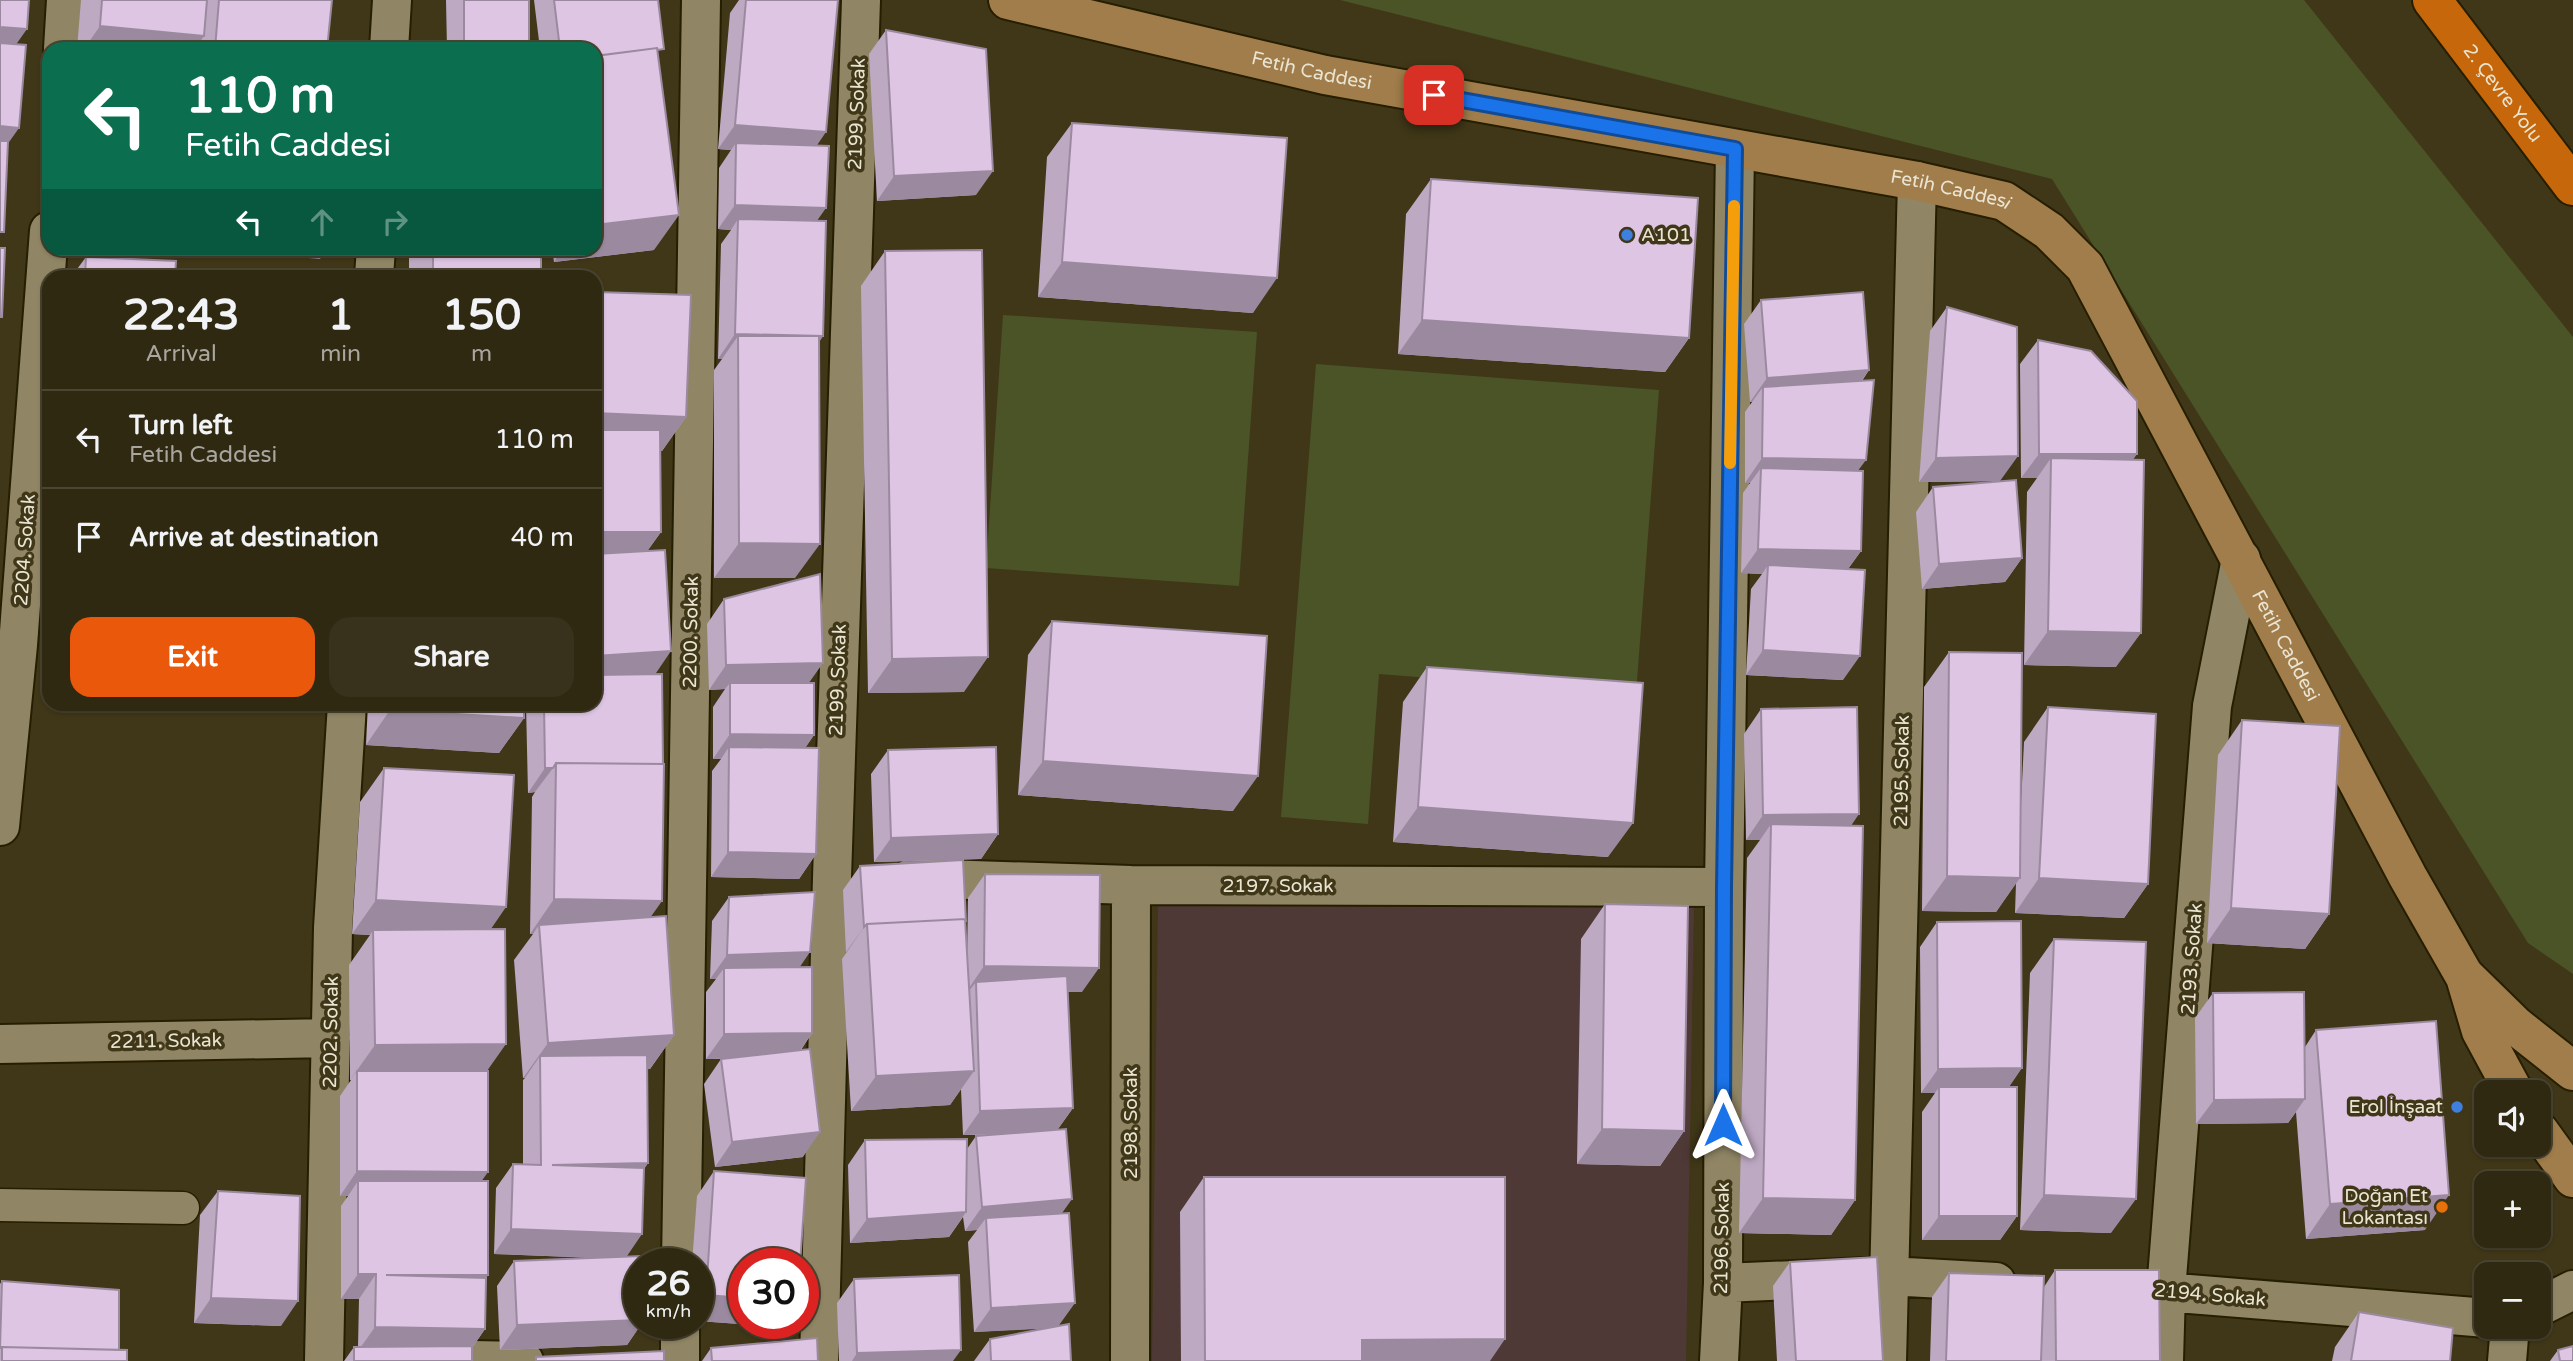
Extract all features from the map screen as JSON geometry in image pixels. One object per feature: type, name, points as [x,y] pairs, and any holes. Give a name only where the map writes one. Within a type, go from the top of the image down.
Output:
[{"type":"highway","name":"2. Çevre Yolu","points":[[2432,0],[2573,186]]},
{"type":"main road","name":"Fetih Caddesi","points":[[1008,0],[1325,75],[1917,181],[2004,201],[2049,231],[2085,267],[2408,877],[2465,977]]},
{"type":"main road","points":[[2465,977],[2516,1026],[2573,1071]]},
{"type":"main road","points":[[2465,977],[2481,1031],[2508,1080]]},
{"type":"main road","points":[[2551,1148],[2573,1178]]},
{"type":"street","points":[[63,42],[66,0]]},
{"type":"street","points":[[389,42],[392,0]]},
{"type":"street","name":"2200. Sokak","points":[[681,1248],[701,0]]},
{"type":"street","name":"2199. Sokak","points":[[819,1361],[831,878],[861,0]]},
{"type":"street","name":"2196. Sokak","points":[[1719,1361],[1723,1283],[1724,887],[1735,149]]},
{"type":"street","name":"2195. Sokak","points":[[1887,1361],[1917,181]]},
{"type":"street","name":"2204. Sokak","points":[[0,826],[34,647],[42,425]]},
{"type":"street","name":"2193. Sokak","points":[[2164,1361],[2166,1291],[2211,706],[2241,559]]},
{"type":"street","name":"2202. Sokak","points":[[324,1360],[333,928],[347,711]]},
{"type":"street","name":"2197. Sokak","points":[[831,878],[968,878],[1131,885],[1724,887]]},
{"type":"street","name":"2198. Sokak","points":[[1130,1361],[1131,885]]},
{"type":"street","name":"2211. Sokak","points":[[0,1044],[331,1038]]},
{"type":"street","points":[[1723,1283],[1889,1276],[2028,1283]]},
{"type":"street","name":"2194. Sokak","points":[[2111,1288],[2474,1317]]},
{"type":"street","points":[[2551,1301],[2573,1290]]},
{"type":"street","points":[[680,1339],[680,1361]]},
{"type":"street","points":[[2507,1361],[2509,1339]]},
{"type":"street","points":[[324,1360],[524,1361]]},
{"type":"lane","points":[[0,1205],[183,1208]]},
{"type":"shaded area","points":[[1158,903],[1694,907],[1686,1361],[1152,1361]]},
{"type":"green space","points":[[1340,0],[2304,0],[2573,337],[2573,974],[2528,943],[2052,179]]},
{"type":"green space","points":[[1003,315],[1257,332],[1239,586],[986,568]]},
{"type":"green space","points":[[1316,364],[1659,390],[1636,694],[1379,674],[1368,824],[1281,817]]},
{"type":"building","points":[[0,0],[29,0],[27,29],[0,27]]},
{"type":"building","points":[[102,0],[207,0],[204,36],[100,26]]},
{"type":"building","points":[[219,0],[332,0],[328,42],[216,42]]},
{"type":"building","points":[[464,0],[529,0],[529,42],[464,42]]},
{"type":"building","points":[[554,0],[658,0],[664,49],[602,55],[602,42],[559,42]]},
{"type":"building","points":[[746,0],[838,0],[826,132],[735,125]]},
{"type":"building","points":[[886,30],[986,49],[993,171],[894,176]]},
{"type":"building","points":[[0,43],[26,45],[19,128],[0,126]]},
{"type":"building","points":[[657,48],[679,215],[602,224],[602,55]]},
{"type":"building","points":[[1072,123],[1287,138],[1277,278],[1062,262]]},
{"type":"building","points":[[0,141],[8,141],[4,232],[0,232]]},
{"type":"building","points":[[736,143],[829,146],[826,208],[735,205]]},
{"type":"building","points":[[1431,179],[1698,198],[1689,338],[1422,320]]},
{"type":"building","points":[[738,219],[826,221],[823,336],[735,334]]},
{"type":"building","points":[[0,248],[5,248],[2,317],[0,317]]},
{"type":"building","points":[[982,250],[988,657],[892,659],[885,251]]},
{"type":"building","points":[[433,256],[541,256],[541,270],[433,270]]},
{"type":"building","points":[[86,257],[176,261],[175,270],[85,270]]},
{"type":"building","points":[[602,292],[691,295],[686,417],[602,413]]},
{"type":"building","points":[[1863,292],[1869,370],[1767,378],[1761,300]]},
{"type":"building","points":[[1947,307],[2017,327],[2018,456],[1936,458]]},
{"type":"building","points":[[738,336],[819,336],[820,544],[739,543]]},
{"type":"building","points":[[2038,340],[2091,351],[2137,401],[2137,454],[2039,454]]},
{"type":"building","points":[[1874,380],[1866,460],[1762,458],[1763,387]]},
{"type":"building","points":[[602,430],[660,430],[661,532],[602,532]]},
{"type":"building","points":[[2051,458],[2144,460],[2141,633],[2048,631]]},
{"type":"building","points":[[1761,468],[1863,471],[1861,551],[1758,549]]},
{"type":"building","points":[[2016,480],[2022,558],[1939,564],[1933,487]]},
{"type":"building","points":[[665,550],[671,651],[602,656],[602,554]]},
{"type":"building","points":[[1768,565],[1865,570],[1860,656],[1763,650]]},
{"type":"building","points":[[820,574],[823,663],[726,665],[724,599]]},
{"type":"building","points":[[1052,621],[1267,636],[1258,776],[1043,761]]},
{"type":"building","points":[[1949,652],[2022,653],[2020,878],[1947,876]]},
{"type":"building","points":[[1427,667],[1643,683],[1633,823],[1418,807]]},
{"type":"building","points":[[662,674],[663,764],[556,763],[553,768],[545,768],[544,711],[602,711],[602,675]]},
{"type":"building","points":[[730,683],[814,683],[814,735],[730,734]]},
{"type":"building","points":[[1857,707],[1859,814],[1763,815],[1761,709]]},
{"type":"building","points":[[2048,707],[2156,714],[2148,884],[2039,878]]},
{"type":"building","points":[[407,711],[524,711],[524,718]]},
{"type":"building","points":[[2242,720],[2340,726],[2329,914],[2231,908]]},
{"type":"building","points":[[729,747],[819,748],[816,854],[728,852]]},
{"type":"building","points":[[996,747],[998,834],[891,838],[888,750]]},
{"type":"building","points":[[556,763],[664,764],[662,901],[554,899]]},
{"type":"building","points":[[384,768],[514,775],[506,907],[376,900]]},
{"type":"building","points":[[1771,824],[1863,826],[1855,1200],[1763,1198]]},
{"type":"building","points":[[963,860],[966,922],[965,919],[867,924],[864,927],[860,866]]},
{"type":"building","points":[[985,874],[1100,875],[1099,968],[984,966]]},
{"type":"building","points":[[815,892],[810,952],[727,955],[729,897]]},
{"type":"building","points":[[1605,904],[1688,906],[1684,1131],[1602,1129]]},
{"type":"building","points":[[666,916],[674,1035],[548,1043],[539,925]]},
{"type":"building","points":[[965,919],[974,1071],[876,1076],[867,924]]},
{"type":"building","points":[[2021,921],[2022,1068],[1938,1069],[1937,922]]},
{"type":"building","points":[[505,929],[506,1044],[375,1045],[373,930]]},
{"type":"building","points":[[2054,939],[2146,942],[2136,1199],[2044,1195]]},
{"type":"building","points":[[812,967],[812,1033],[724,1034],[724,968]]},
{"type":"building","points":[[1067,976],[1073,1108],[980,1111],[976,982]]},
{"type":"building","points":[[2304,992],[2305,1099],[2214,1100],[2213,993]]},
{"type":"building","points":[[2436,1021],[2449,1195],[2330,1204],[2316,1030]]},
{"type":"building","points":[[810,1049],[820,1132],[732,1142],[721,1059]]},
{"type":"building","points":[[647,1055],[648,1163],[552,1165],[644,1168],[642,1234],[511,1229],[513,1164],[541,1165],[540,1056]]},
{"type":"building","points":[[357,1071],[488,1071],[488,1172],[357,1171]]},
{"type":"building","points":[[1939,1087],[2017,1087],[2017,1216],[1939,1216]]},
{"type":"building","points":[[1066,1129],[1072,1199],[982,1207],[976,1136]]},
{"type":"building","points":[[967,1139],[966,1212],[867,1219],[865,1140]]},
{"type":"building","points":[[714,1171],[806,1178],[801,1248],[728,1248],[728,1297],[714,1296],[714,1248],[709,1248]]},
{"type":"building","points":[[1204,1177],[1505,1177],[1505,1339],[1362,1340],[1362,1361],[1205,1361]]},
{"type":"building","points":[[358,1181],[488,1181],[488,1275],[386,1275],[486,1278],[485,1329],[375,1327],[376,1274],[358,1274]]},
{"type":"building","points":[[218,1191],[300,1196],[298,1301],[211,1298]]},
{"type":"building","points":[[1069,1213],[1075,1303],[991,1308],[986,1218]]},
{"type":"building","points":[[623,1257],[623,1321],[517,1325],[514,1261]]},
{"type":"building","points":[[1877,1257],[1883,1361],[1796,1361],[1790,1262]]},
{"type":"building","points":[[2055,1270],[2159,1270],[2160,1361],[2056,1361]]},
{"type":"building","points":[[1949,1273],[2044,1276],[2041,1361],[1946,1361]]},
{"type":"building","points":[[959,1275],[961,1350],[857,1353],[854,1279]]},
{"type":"building","points":[[2,1281],[119,1290],[119,1350],[0,1348]]},
{"type":"building","points":[[2359,1312],[2453,1328],[2450,1361],[2351,1361]]},
{"type":"building","points":[[1069,1324],[1071,1361],[991,1361],[990,1339]]},
{"type":"building","points":[[817,1339],[818,1361],[712,1361],[711,1348]]},
{"type":"building","points":[[472,1346],[472,1361],[354,1361],[354,1347]]},
{"type":"building","points":[[2573,1346],[2573,1361],[2560,1361],[2558,1350]]},
{"type":"building","points":[[2,1347],[127,1350],[127,1361],[2,1361]]},
{"type":"building","points":[[664,1351],[664,1361],[536,1361],[536,1357]]},
{"type":"slow traffic","points":[[1730,463],[1734,206]]},
{"type":"place","name":"A101","points":[[1627,235]]},
{"type":"place","name":"Erol İnşaat","points":[[2457,1107]]},
{"type":"place","name":"Doğan Et Lokantası","points":[[2442,1207]]},
{"type":"route","points":[[1434,95],[1735,149],[1723,1125]]}]
